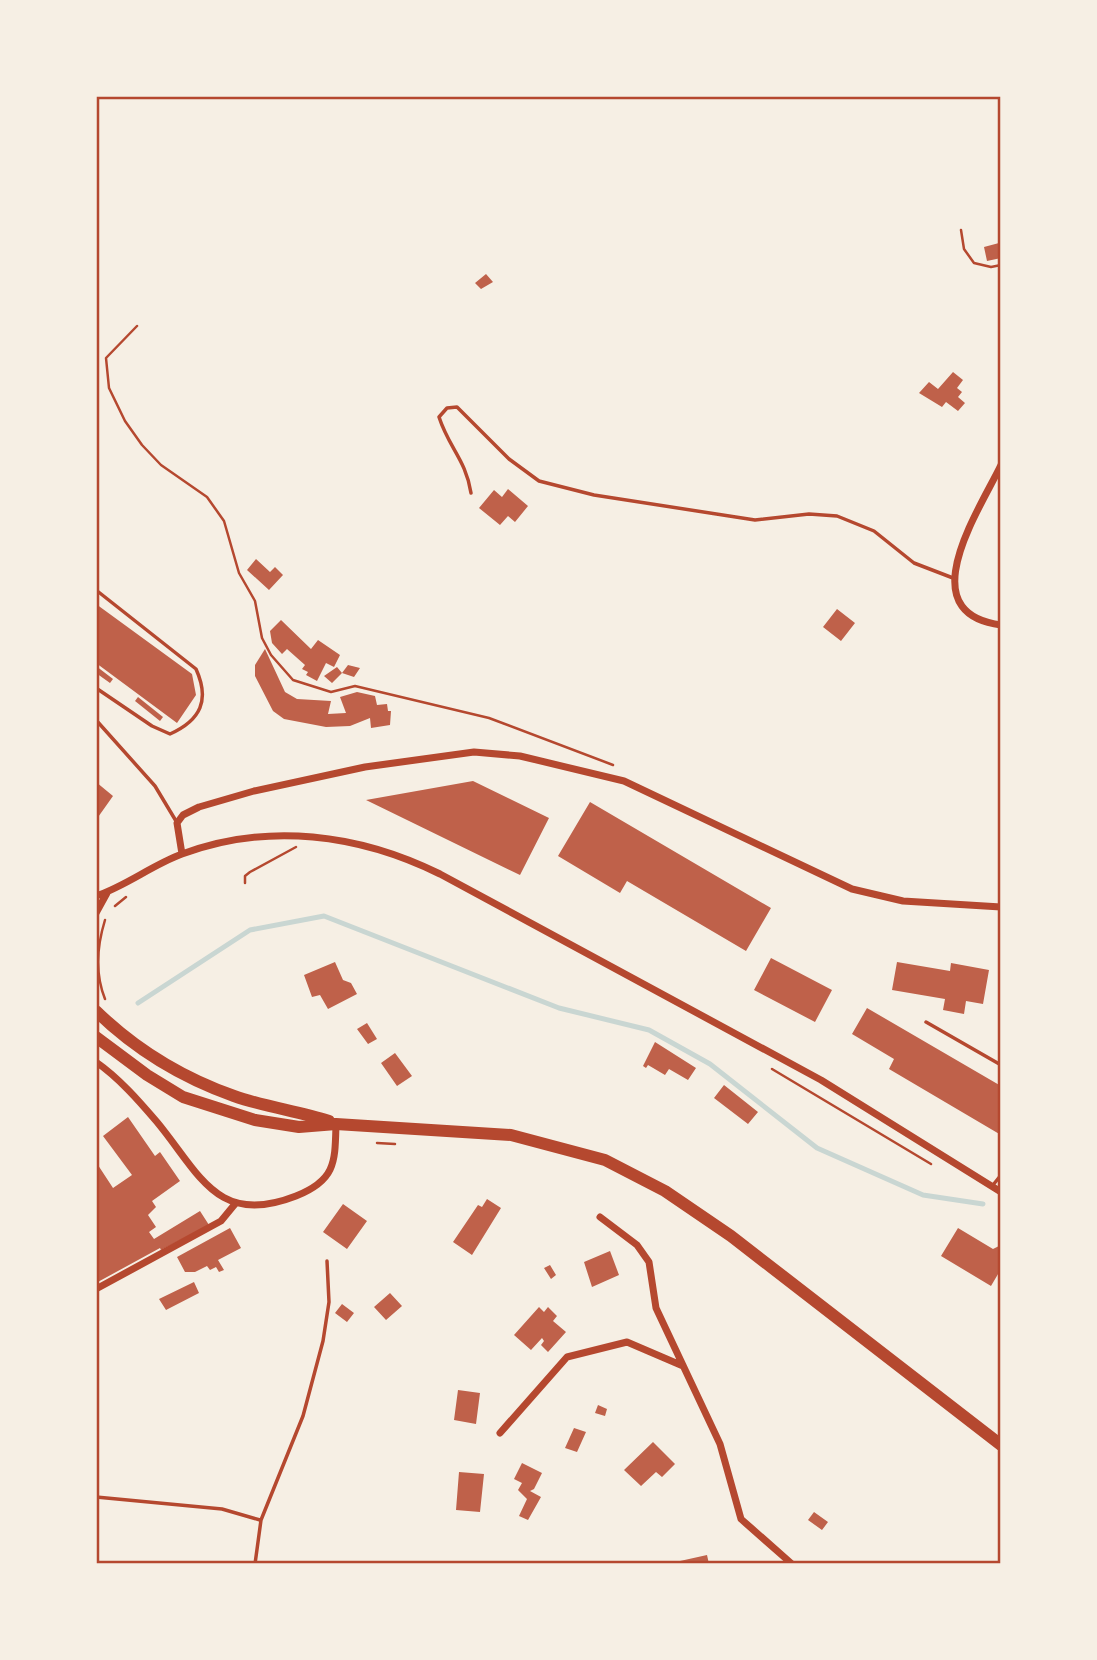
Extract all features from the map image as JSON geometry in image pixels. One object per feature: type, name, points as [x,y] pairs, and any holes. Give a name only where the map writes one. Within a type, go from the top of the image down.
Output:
[{"type":"main road","points":[[99,1013],[118,1032],[192,1080],[235,1096],[336,1124]]},
{"type":"main road","points":[[96,1037],[147,1075],[183,1097],[255,1120],[299,1126],[336,1124],[511,1135],[573,1149],[636,1174],[731,1236],[1001,1445]]},
{"type":"street","points":[[1001,465],[960,553],[953,578],[955,597],[965,612],[1001,625]]},
{"type":"street","points":[[182,854],[177,823],[183,815],[199,807],[254,791],[365,767],[474,752],[520,756],[624,781],[852,889],[903,901],[1001,907]]},
{"type":"street","points":[[96,896],[182,854],[236,839],[299,836],[356,842],[414,861],[821,1080],[1001,1192]]},
{"type":"street","points":[[96,913],[107,892]]},
{"type":"street","points":[[96,1062],[157,1122],[202,1183],[218,1196],[235,1204],[281,1202],[322,1182],[335,1158],[336,1124]]},
{"type":"street","points":[[96,1289],[221,1221],[235,1204]]},
{"type":"street","points":[[600,1217],[637,1245],[649,1262],[656,1308],[720,1444],[741,1519],[792,1564]]},
{"type":"street","points":[[500,1433],[567,1357],[627,1342],[683,1366]]},
{"type":"lane","points":[[471,493],[468,471],[444,433],[439,417],[447,408],[457,408],[509,459],[539,481],[594,495],[755,520],[809,514],[837,516],[874,531],[914,563],[953,578]]},
{"type":"lane","points":[[96,590],[196,668],[204,685],[202,708],[183,728],[170,734],[152,726],[96,688]]},
{"type":"lane","points":[[96,720],[155,786],[177,823]]},
{"type":"lane","points":[[926,1022],[1001,1065]]},
{"type":"lane","points":[[991,1186],[1001,1175]]},
{"type":"lane","points":[[255,1564],[261,1520],[303,1416],[323,1341],[329,1302],[327,1261]]},
{"type":"lane","points":[[96,1497],[222,1509],[261,1520]]},
{"type":"path","points":[[961,230],[964,249],[974,262],[991,267],[1001,265]]},
{"type":"path","points":[[137,326],[106,358],[109,388],[125,421],[142,445],[160,465],[207,497],[224,521],[239,573],[256,601],[262,638],[271,655],[293,680],[331,692],[355,686],[489,718],[602,758],[619,768],[624,781]]},
{"type":"path","points":[[245,884],[245,876],[250,872],[298,845],[290,845]]},
{"type":"path","points":[[99,1013],[110,1006],[99,984],[100,938],[105,920],[116,904],[132,893]]},
{"type":"path","points":[[771,1068],[935,1166]]},
{"type":"path","points":[[374,1142],[395,1144]]},
{"type":"building","points":[[999,243],[1001,258],[987,261],[984,247]]},
{"type":"building","points":[[486,274],[493,282],[481,289],[475,283]]},
{"type":"building","points":[[953,372],[963,380],[957,388],[962,392],[958,397],[965,403],[958,411],[946,402],[942,407],[919,393],[929,382],[938,389]]},
{"type":"building","points":[[508,489],[528,506],[515,522],[508,516],[500,525],[479,508],[494,490],[502,497]]},
{"type":"building","points":[[256,559],[270,572],[275,567],[283,575],[269,590],[247,570]]},
{"type":"building","points":[[96,604],[192,674],[196,695],[177,723],[96,663]]},
{"type":"building","points":[[837,609],[855,623],[841,641],[823,627]]},
{"type":"building","points":[[281,620],[311,649],[318,640],[340,655],[334,667],[326,663],[317,681],[306,675],[308,672],[302,669],[305,665],[287,649],[282,654],[272,643],[270,631]]},
{"type":"building","points":[[265,649],[285,692],[297,699],[331,701],[328,714],[346,713],[340,697],[357,692],[375,696],[377,705],[387,704],[388,711],[391,711],[390,725],[371,728],[370,718],[350,726],[326,727],[284,719],[273,711],[255,676],[255,665]]},
{"type":"building","points":[[348,665],[360,668],[354,677],[342,673]]},
{"type":"building","points":[[96,666],[113,679],[110,683],[96,673]]},
{"type":"building","points":[[337,667],[342,673],[332,683],[324,676]]},
{"type":"building","points":[[138,697],[163,717],[160,721],[135,701]]},
{"type":"building","points":[[473,781],[549,818],[520,875],[366,800]]},
{"type":"building","points":[[96,782],[113,796],[96,820]]},
{"type":"building","points":[[590,802],[771,908],[746,951],[627,881],[620,893],[558,856]]},
{"type":"building","points":[[771,958],[832,990],[815,1022],[754,990]]},
{"type":"building","points":[[335,962],[343,980],[351,983],[357,994],[328,1009],[320,995],[312,997],[304,975]]},
{"type":"building","points":[[897,962],[950,971],[951,963],[989,970],[983,1004],[966,1001],[964,1014],[943,1010],[945,999],[892,990]]},
{"type":"building","points":[[867,1008],[1001,1086],[1001,1135],[889,1069],[894,1059],[852,1034]]},
{"type":"building","points":[[367,1023],[377,1039],[368,1044],[357,1029]]},
{"type":"building","points":[[655,1042],[696,1068],[688,1080],[669,1069],[665,1075],[648,1065],[646,1068],[643,1066]]},
{"type":"building","points":[[395,1053],[412,1076],[397,1086],[381,1063]]},
{"type":"building","points":[[724,1085],[758,1112],[748,1124],[714,1098]]},
{"type":"building","points":[[128,1117],[155,1156],[160,1152],[180,1181],[152,1201],[156,1207],[148,1215],[156,1227],[149,1232],[154,1239],[200,1211],[209,1225],[96,1283],[96,1162],[113,1188],[132,1175],[103,1136]]},
{"type":"building","points":[[487,1199],[501,1208],[472,1255],[453,1242],[478,1205],[482,1207]]},
{"type":"building","points":[[343,1204],[367,1221],[347,1249],[323,1232]]},
{"type":"building","points":[[230,1228],[241,1248],[218,1260],[224,1270],[219,1272],[216,1267],[210,1270],[207,1266],[195,1272],[185,1272],[177,1257]]},
{"type":"building","points":[[958,1228],[993,1249],[1001,1245],[1001,1269],[991,1286],[941,1256]]},
{"type":"building","points":[[610,1251],[619,1275],[592,1287],[584,1262]]},
{"type":"building","points":[[550,1265],[556,1275],[551,1279],[544,1268]]},
{"type":"building","points":[[194,1282],[199,1293],[166,1310],[159,1299]]},
{"type":"building","points":[[390,1293],[402,1306],[386,1320],[374,1307]]},
{"type":"building","points":[[342,1304],[354,1313],[347,1322],[335,1313]]},
{"type":"building","points":[[539,1307],[544,1312],[548,1307],[557,1316],[553,1321],[566,1332],[548,1352],[541,1345],[544,1341],[542,1338],[531,1350],[514,1335]]},
{"type":"building","points":[[458,1390],[480,1393],[476,1424],[454,1420]]},
{"type":"building","points":[[598,1405],[607,1409],[605,1416],[595,1413]]},
{"type":"building","points":[[574,1428],[586,1432],[577,1452],[565,1448]]},
{"type":"building","points":[[653,1442],[675,1464],[662,1477],[656,1472],[641,1486],[624,1470]]},
{"type":"building","points":[[522,1463],[542,1473],[534,1489],[530,1491],[541,1497],[528,1520],[519,1516],[527,1499],[518,1490],[522,1483],[514,1479]]},
{"type":"building","points":[[459,1472],[484,1474],[480,1512],[456,1510]]},
{"type":"building","points":[[814,1512],[828,1522],[822,1530],[808,1520]]},
{"type":"building","points":[[707,1555],[709,1564],[681,1564],[680,1561]]},
{"type":"waterway","points":[[138,1003],[250,930],[324,916],[559,1008],[649,1030],[710,1064],[817,1148],[923,1195],[983,1204]]}]
